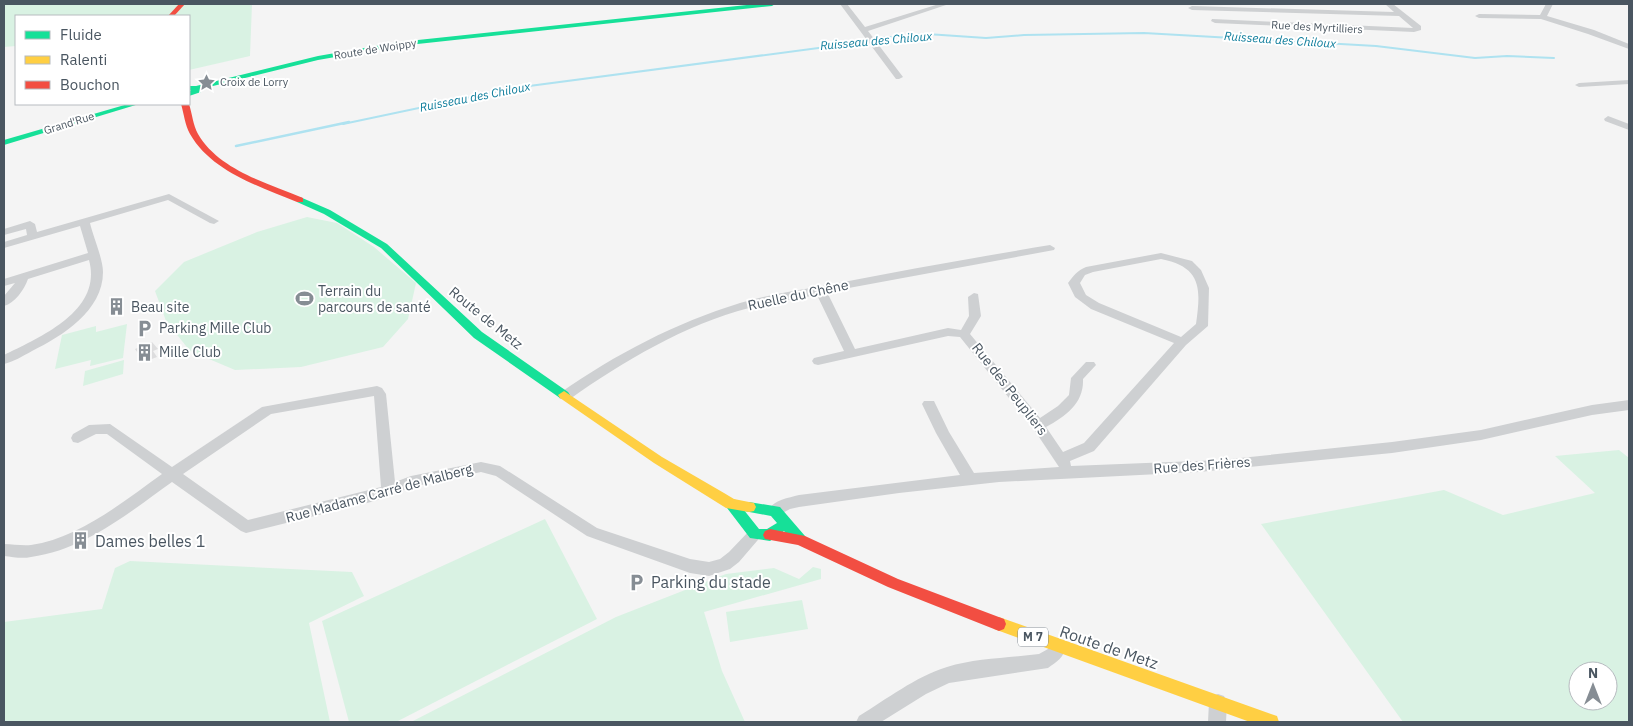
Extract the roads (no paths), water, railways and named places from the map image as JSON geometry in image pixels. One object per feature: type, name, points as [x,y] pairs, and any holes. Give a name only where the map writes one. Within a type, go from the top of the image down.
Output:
[{"type":"main road","points":[[172,15],[182,4]]},
{"type":"main road","points":[[177,15],[186,4]]},
{"type":"main road","name":"Route de Woippy","points":[[192,90],[210,89],[239,78],[318,58],[355,51],[435,40],[772,4]]},
{"type":"main road","points":[[191,74],[201,142]]},
{"type":"main road","name":"Grand'Rue","points":[[4,143],[132,105]]},
{"type":"main road","name":"Route de Metz","points":[[185,105],[193,133],[217,160],[234,170],[327,212],[384,246],[434,296],[478,334],[658,460],[731,504],[758,531],[800,540],[893,582],[1057,646],[1271,722]]},
{"type":"main road","name":"Route de Metz","points":[[731,504],[773,513],[800,540]]},
{"type":"main road","points":[[773,513],[778,530],[758,531],[752,514],[773,513]]},
{"type":"street","points":[[844,4],[899,77]]},
{"type":"street","points":[[864,30],[945,4]]},
{"type":"street","points":[[1389,4],[1402,15]]},
{"type":"street","points":[[1542,17],[1549,4]]},
{"type":"street","points":[[1192,8],[1402,15]]},
{"type":"street","points":[[1233,8],[1248,23]]},
{"type":"street","name":"Rue des Myrtilliers","points":[[1215,21],[1360,29],[1414,30],[1418,28],[1402,15]]},
{"type":"street","points":[[1479,16],[1542,17],[1595,33],[1629,47]]},
{"type":"street","points":[[1579,85],[1629,82]]},
{"type":"street","points":[[1629,117],[1608,119],[1629,128]]},
{"type":"street","points":[[4,245],[169,197],[214,221]]},
{"type":"street","points":[[4,360],[54,335],[82,311],[95,286],[98,271],[84,222]]},
{"type":"street","points":[[4,232],[30,224],[33,236]]},
{"type":"street","name":"Ruelle du Chêne","points":[[565,396],[601,372],[660,340],[721,313],[746,306],[902,274],[1050,248]]},
{"type":"street","points":[[4,283],[93,255]]},
{"type":"street","points":[[1062,458],[1089,447],[1182,342],[1202,326],[1205,305],[1202,278],[1195,269],[1182,260],[1161,256],[1090,269],[1075,278],[1074,288],[1078,294],[1095,306],[1182,342]]},
{"type":"street","points":[[4,302],[19,288],[23,277]]},
{"type":"street","points":[[822,294],[852,354]]},
{"type":"street","points":[[964,334],[975,316],[974,297]]},
{"type":"street","name":"Rue des Peupliers","points":[[818,361],[948,332],[964,334],[1038,425],[1062,458],[1068,472]]},
{"type":"street","points":[[1038,425],[1050,420],[1074,398],[1078,389],[1077,378],[1090,365]]},
{"type":"street","points":[[4,550],[29,551],[64,542],[82,534],[267,410],[377,391],[380,394],[388,489]]},
{"type":"street","points":[[930,404],[943,433],[967,473],[969,480]]},
{"type":"street","name":"Rue des Frières","points":[[773,513],[786,504],[799,501],[900,486],[1068,472],[1241,464],[1386,448],[1480,435],[1526,426],[1583,411],[1629,405]]},
{"type":"street","points":[[78,438],[94,429],[110,430],[172,474]]},
{"type":"street","name":"Rue Madame Carré de Malberg","points":[[172,474],[189,484],[246,527],[375,495],[388,489],[469,468],[491,468],[500,471],[592,532],[700,568],[709,569],[725,564],[758,531]]},
{"type":"street","points":[[865,722],[920,688],[947,675],[964,670],[1042,662],[1055,654],[1057,646]]},
{"type":"street","points":[[1217,722],[1218,702]]},
{"type":"waterway","name":"Ruisseau des Chiloux","points":[[343,124],[514,88],[841,45],[868,39],[927,34],[986,38],[1024,35],[1144,33],[1376,46],[1475,58],[1507,56],[1554,58]]},
{"type":"waterway","name":"Ruisseau des Chiloux","points":[[236,146],[349,122]]},
{"type":"place","name":"Croix de Lorry","points":[[206,82]]},
{"type":"place","name":"Terrain du parcours de santé","points":[[304,299]]},
{"type":"place","name":"Beau site","points":[[117,307]]},
{"type":"place","name":"Parking Mille Club","points":[[145,328]]},
{"type":"place","name":"Mille Club","points":[[145,352]]},
{"type":"place","name":"Dames belles 1","points":[[81,541]]},
{"type":"place","name":"Parking du stade","points":[[637,582]]}]
